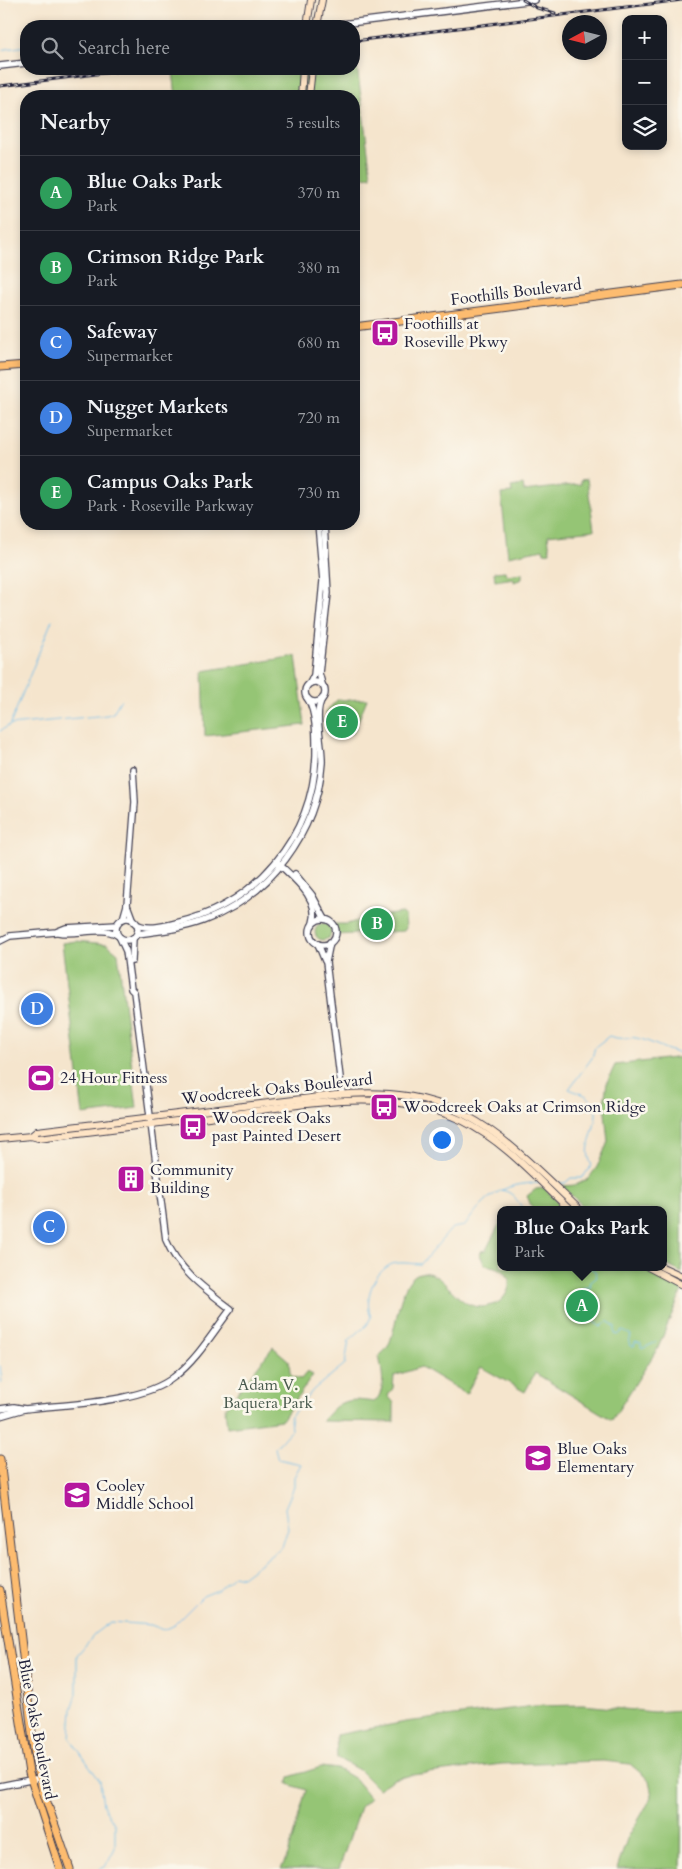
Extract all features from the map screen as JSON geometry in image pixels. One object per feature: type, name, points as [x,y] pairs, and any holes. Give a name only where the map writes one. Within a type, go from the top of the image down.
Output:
[{"type":"main road","points":[[308,20],[311,0]]},
{"type":"main road","points":[[318,20],[322,0]]},
{"type":"main road","points":[[301,90],[303,75]]},
{"type":"main road","points":[[309,90],[311,75]]},
{"type":"main road","name":"Foothills Boulevard","points":[[360,326],[682,285]]},
{"type":"main road","points":[[1,368],[20,366]]},
{"type":"main road","name":"Woodcreek Oaks Boulevard","points":[[0,1139],[31,1136],[38,1138],[149,1121],[343,1098],[370,1092],[399,1094],[452,1108],[480,1121],[500,1135],[576,1206]]},
{"type":"main road","name":"Woodcreek Oaks Boulevard","points":[[343,1098],[394,1101],[450,1115],[496,1141],[566,1206]]},
{"type":"main road","points":[[667,1269],[682,1276]]},
{"type":"main road","points":[[656,1271],[682,1284]]},
{"type":"main road","name":"Blue Oaks Boulevard","points":[[0,1459],[30,1724],[39,1778],[70,1869]]},
{"type":"main road","name":"Blue Oaks Boulevard","points":[[0,1590],[7,1646],[31,1780],[60,1869]]},
{"type":"street","points":[[360,22],[536,0]]},
{"type":"street","points":[[0,66],[20,64]]},
{"type":"street","points":[[123,919],[144,927],[163,926],[209,912],[246,891],[279,864],[303,819],[314,778],[316,742],[312,708],[305,690],[314,675],[323,598],[324,582],[319,530]]},
{"type":"street","points":[[0,934],[10,936],[56,932],[66,934],[103,931],[125,940],[135,936],[176,929],[219,914],[250,895],[279,864],[305,826],[318,790],[322,751],[318,712],[326,693],[319,673],[328,593],[324,530]]},
{"type":"street","points":[[310,682],[315,681],[322,684]]},
{"type":"street","points":[[308,700],[315,702],[322,700]]},
{"type":"street","points":[[56,932],[66,928],[117,925],[123,919],[127,905],[135,802],[132,769]]},
{"type":"street","points":[[279,864],[293,873],[307,888],[324,919],[334,927],[334,937],[330,942],[326,962]]},
{"type":"street","points":[[279,864],[297,882],[312,903],[315,914],[311,937],[318,944],[326,962],[343,1098]]},
{"type":"street","points":[[0,1416],[25,1409],[133,1396],[159,1387],[174,1378],[231,1309],[190,1276],[170,1248],[164,1229],[134,992],[131,952],[135,936],[134,922],[127,905]]},
{"type":"street","points":[[313,924],[324,919]]},
{"type":"street","points":[[117,925],[120,939],[127,955],[131,989],[134,992]]},
{"type":"street","points":[[0,941],[10,936]]},
{"type":"street","points":[[318,944],[330,942]]},
{"type":"street","points":[[0,1409],[14,1407],[25,1409]]},
{"type":"street","points":[[0,1786],[39,1778]]},
{"type":"green space","points":[[173,75],[358,75],[371,176],[360,177],[360,90],[175,90]]},
{"type":"green space","points":[[587,479],[594,530],[548,535],[550,552],[544,553],[543,549],[508,556],[501,494],[512,493],[511,487],[523,485],[524,491],[581,484],[581,480]]},
{"type":"green space","points":[[505,571],[506,575],[522,573],[522,579],[514,582],[514,578],[495,581],[494,572]]},
{"type":"green space","points":[[296,656],[305,725],[205,736],[203,671]]},
{"type":"green space","points":[[367,699],[353,733],[330,736],[326,712],[337,700]]},
{"type":"green space","points":[[402,913],[405,915],[406,928],[404,931],[337,935],[335,924],[347,924],[371,917]]},
{"type":"green space","points":[[323,924],[329,926],[331,932],[329,938],[323,940],[317,938],[315,932],[317,926]]},
{"type":"green space","points":[[76,941],[107,944],[118,953],[137,1108],[83,1115],[62,943]]},
{"type":"green space","points":[[682,1057],[682,1273],[667,1265],[667,1206],[583,1206],[562,1186],[576,1185],[588,1179],[597,1167],[608,1142],[604,1103],[607,1082],[615,1065]]},
{"type":"green space","points":[[544,1188],[562,1206],[531,1206],[527,1196],[536,1189]]},
{"type":"green space","points":[[497,1229],[497,1268],[485,1265],[480,1255],[481,1251],[486,1250]]},
{"type":"green space","points":[[502,1271],[649,1271],[682,1290],[658,1348],[612,1420],[535,1373],[525,1392],[481,1367],[466,1394],[421,1367],[394,1376],[393,1388],[388,1396],[394,1403],[394,1422],[322,1421],[339,1404],[350,1400],[374,1402],[378,1397],[382,1387],[379,1356],[387,1348],[403,1295],[413,1277],[420,1273],[429,1273],[445,1283],[459,1298],[477,1307],[493,1305],[499,1302],[507,1293],[509,1280]]},
{"type":"green space","name":"Adam V. Baquera Park","points":[[273,1347],[289,1361],[290,1373],[293,1377],[301,1379],[307,1372],[313,1375],[282,1420],[227,1427],[225,1408]]},
{"type":"green space","points":[[583,1705],[654,1712],[682,1710],[681,1869],[617,1869],[627,1839],[652,1797],[649,1780],[630,1764],[603,1761],[502,1764],[412,1775],[394,1779],[378,1789],[359,1770],[337,1758],[336,1735],[406,1722],[534,1706]]},
{"type":"green space","points":[[321,1767],[338,1769],[355,1779],[370,1798],[360,1807],[339,1869],[281,1869],[288,1855],[306,1790],[288,1784],[289,1777]]},
{"type":"waterway","points":[[0,50],[20,47]]},
{"type":"waterway","points":[[10,725],[52,620]]},
{"type":"waterway","points":[[0,731],[10,725],[107,715],[113,713],[121,699]]},
{"type":"waterway","points":[[555,1183],[565,1183],[571,1178],[582,1178],[592,1165],[589,1157],[589,1148],[596,1113],[594,1104],[588,1097],[569,1089],[592,1058],[595,1047],[609,1036],[642,1039],[682,1054]]},
{"type":"waterway","points":[[100,1869],[105,1867],[115,1848],[115,1825],[103,1805],[100,1781],[70,1738],[72,1709],[77,1694],[77,1655],[95,1634],[111,1622],[151,1625],[164,1630],[173,1626],[203,1596],[218,1590],[234,1575],[242,1577],[282,1547],[288,1528],[285,1508],[294,1487],[294,1477],[301,1464],[278,1459],[275,1448],[291,1430],[290,1417],[314,1389],[345,1364],[349,1340],[367,1325],[371,1317],[368,1303],[369,1296],[378,1275],[393,1264],[421,1264],[452,1228],[465,1226],[479,1207],[495,1194],[514,1186],[539,1183]]},
{"type":"waterway","points":[[501,1190],[512,1195],[521,1206]]},
{"type":"waterway","points":[[595,1271],[597,1277],[590,1283],[591,1287],[583,1288],[574,1303],[582,1308],[590,1305],[599,1311],[600,1314],[592,1314],[589,1318],[601,1327],[607,1321],[615,1326],[615,1334],[618,1335],[623,1331],[631,1335],[630,1346],[634,1346],[635,1342],[641,1343],[641,1347],[644,1348],[656,1342]]},
{"type":"waterway","points":[[0,1366],[2,1383]]},
{"type":"waterway","points":[[0,1701],[3,1698]]},
{"type":"railway","points":[[523,0],[537,8],[555,13]]},
{"type":"railway","points":[[360,40],[682,0]]},
{"type":"railway","points":[[0,86],[88,75]]},
{"type":"place","name":"Foothills at Roseville Pkwy","points":[[385,333]]},
{"type":"place","name":"Campus Oaks Park","points":[[342,722]]},
{"type":"place","name":"Crimson Ridge Park","points":[[377,924]]},
{"type":"place","name":"Nugget Markets","points":[[37,1009]]},
{"type":"place","name":"24 Hour Fitness","points":[[41,1078]]},
{"type":"place","name":"Woodcreek Oaks at Crimson Ridge","points":[[384,1107]]},
{"type":"place","name":"Woodcreek Oaks past Painted Desert","points":[[193,1127]]},
{"type":"place","name":"Community Building","points":[[131,1179]]},
{"type":"place","name":"Safeway","points":[[49,1227]]},
{"type":"place","name":"Blue Oaks Park","points":[[582,1306]]},
{"type":"place","name":"Blue Oaks Elementary","points":[[538,1458]]},
{"type":"place","name":"Cooley Middle School","points":[[77,1495]]}]
